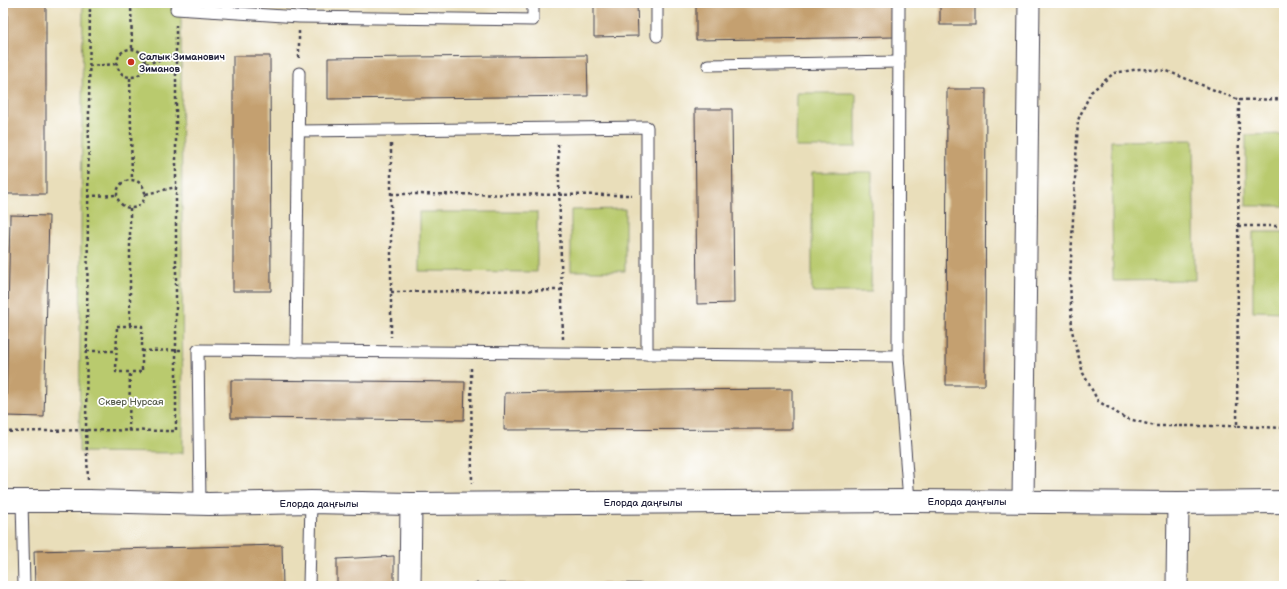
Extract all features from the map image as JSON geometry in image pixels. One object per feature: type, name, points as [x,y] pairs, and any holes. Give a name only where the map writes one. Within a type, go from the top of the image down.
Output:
[{"type":"street","points":[[1023,501],[1029,3]]},
{"type":"street","name":"Елорда даңғылы","points":[[12,501],[89,501],[200,504],[311,502],[411,504],[909,501],[1178,503],[1284,502]]},
{"type":"street","points":[[1177,586],[1178,503]]},
{"type":"street","points":[[410,586],[411,504]]},
{"type":"lane","points":[[176,9],[300,17],[533,20],[533,3]]},
{"type":"lane","points":[[657,3],[657,36]]},
{"type":"lane","points":[[899,3],[898,356],[909,501]]},
{"type":"lane","points":[[708,65],[899,62]]},
{"type":"lane","points":[[296,351],[299,73]]},
{"type":"lane","points":[[299,131],[647,127],[646,354]]},
{"type":"lane","points":[[200,504],[198,350],[898,356]]},
{"type":"lane","points":[[12,501],[24,586]]},
{"type":"lane","points":[[309,586],[311,502]]},
{"type":"path","points":[[89,501],[86,430],[90,3]]},
{"type":"path","points":[[131,3],[132,49]]},
{"type":"path","points":[[3,432],[86,430],[176,431],[176,9]]},
{"type":"path","points":[[299,73],[300,17]]},
{"type":"path","points":[[132,49],[142,54],[146,64],[144,71],[137,77],[130,78],[119,72],[117,64],[120,54],[124,50],[132,49]]},
{"type":"path","points":[[146,64],[176,55]]},
{"type":"path","points":[[89,66],[117,64]]},
{"type":"path","points":[[1284,99],[1239,100],[1167,72],[1139,69],[1114,73],[1091,92],[1078,120],[1070,279],[1072,331],[1083,373],[1098,401],[1125,418],[1155,426],[1237,426],[1284,428]]},
{"type":"path","points":[[130,78],[132,180]]},
{"type":"path","points":[[1237,426],[1239,100]]},
{"type":"path","points":[[557,128],[563,353]]},
{"type":"path","points":[[391,130],[391,352]]},
{"type":"path","points":[[132,180],[142,184],[145,188],[146,194],[144,202],[137,208],[123,206],[117,195],[120,184],[124,181],[132,180]]},
{"type":"path","points":[[146,194],[176,187]]},
{"type":"path","points":[[391,194],[647,195]]},
{"type":"path","points":[[88,196],[117,195]]},
{"type":"path","points":[[130,208],[130,327]]},
{"type":"path","points":[[1238,226],[1284,226]]},
{"type":"path","points":[[391,292],[561,290]]},
{"type":"path","points":[[117,326],[142,326],[142,351],[142,372],[116,372],[117,326]]},
{"type":"path","points":[[142,351],[198,350]]},
{"type":"path","points":[[87,351],[117,351]]},
{"type":"path","points":[[471,352],[472,503]]},
{"type":"path","points":[[129,431],[130,372]]},
{"type":"green space","name":"Сквер Нурсая","points":[[83,3],[181,3],[183,453],[79,452]]},
{"type":"green space","points":[[797,93],[856,93],[856,147],[796,147]]},
{"type":"green space","points":[[1284,134],[1284,206],[1246,206],[1246,135]]},
{"type":"green space","points":[[1193,140],[1195,280],[1113,281],[1111,141]]},
{"type":"green space","points":[[812,172],[872,172],[871,292],[812,292]]},
{"type":"green space","points":[[625,209],[625,271],[571,271],[571,210]]},
{"type":"green space","points":[[419,212],[537,212],[537,272],[419,271]]},
{"type":"green space","points":[[1253,232],[1284,232],[1284,312],[1253,311]]},
{"type":"building","points":[[7,3],[46,3],[46,194],[7,194]]},
{"type":"building","points":[[594,3],[637,3],[638,36],[594,37]]},
{"type":"building","points":[[696,3],[894,3],[895,37],[696,40]]},
{"type":"building","points":[[940,3],[975,3],[975,25],[940,25]]},
{"type":"building","points":[[587,55],[588,96],[328,99],[328,58]]},
{"type":"building","points":[[233,56],[270,56],[271,291],[233,291]]},
{"type":"building","points":[[947,89],[986,89],[985,385],[946,385]]},
{"type":"building","points":[[695,109],[732,109],[734,303],[697,304]]},
{"type":"building","points":[[10,215],[49,216],[44,417],[6,416]]},
{"type":"building","points":[[231,380],[465,382],[464,420],[231,418]]},
{"type":"building","points":[[792,389],[792,429],[504,430],[505,393]]},
{"type":"building","points":[[282,545],[283,586],[35,586],[34,551]]},
{"type":"building","points":[[394,556],[394,586],[337,586],[337,559]]},
{"type":"building","points":[[474,583],[594,584],[594,586],[474,586]]},
{"type":"building","points":[[599,583],[719,584],[719,586],[599,586]]},
{"type":"place","name":"Салык Зиманович Зиманов","points":[[131,62]]}]
